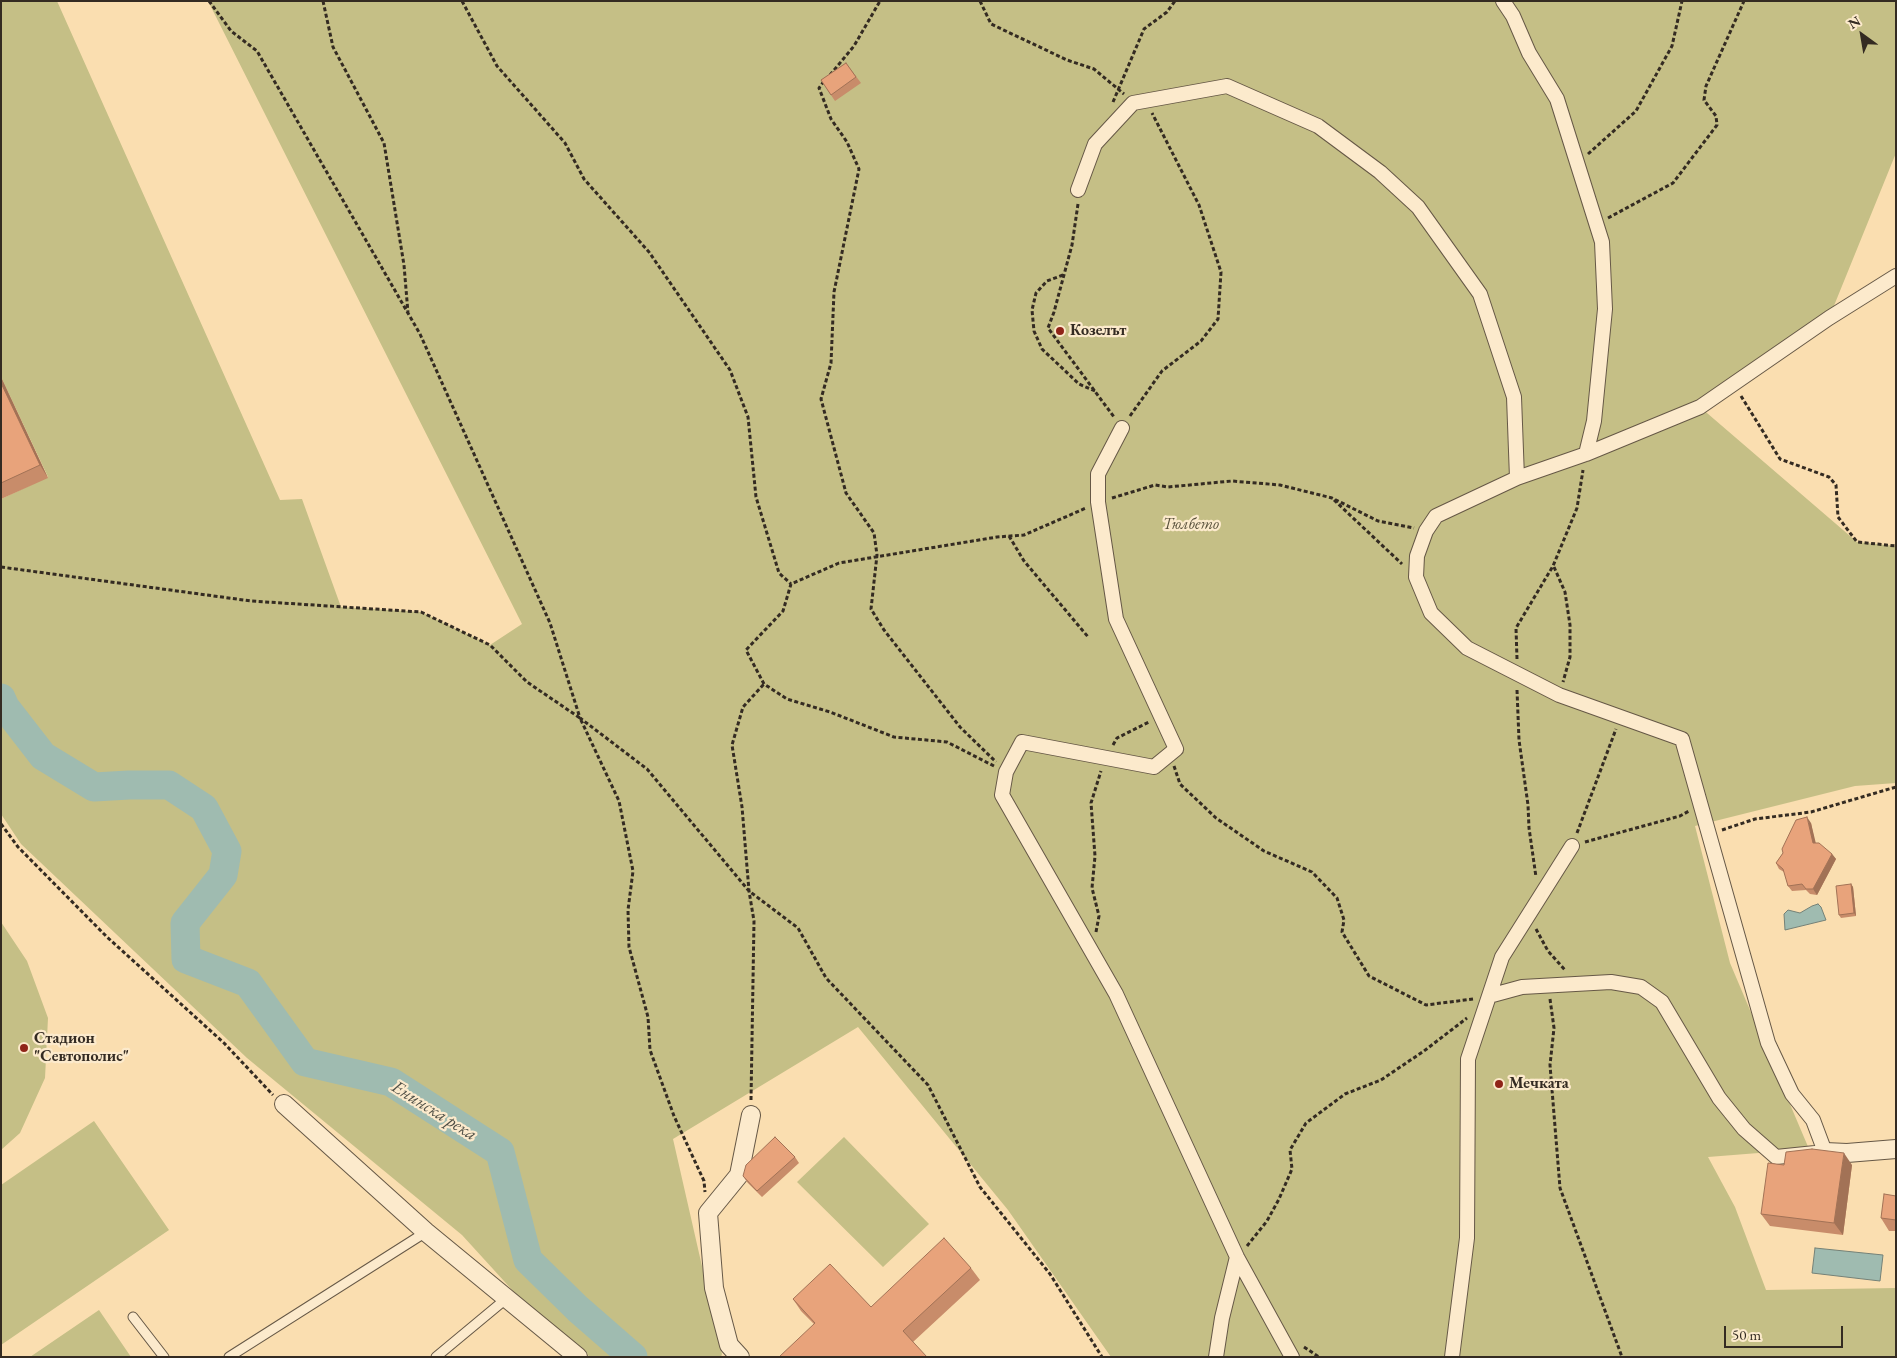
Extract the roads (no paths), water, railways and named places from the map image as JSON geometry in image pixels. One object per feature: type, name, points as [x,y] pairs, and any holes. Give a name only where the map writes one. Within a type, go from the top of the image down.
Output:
[{"type":"street","points":[[1503,1],[1529,53],[1557,99],[1602,242],[1605,309],[1594,421],[1586,454]]},
{"type":"street","points":[[1078,190],[1095,144],[1139,102],[1227,86],[1318,126],[1380,172],[1418,207],[1480,294],[1514,397],[1517,478]]},
{"type":"street","points":[[1825,1152],[1813,1120],[1792,1094],[1768,1043],[1682,739],[1559,696],[1467,648],[1430,613],[1416,577],[1417,556],[1426,531],[1436,516],[1517,478],[1586,454],[1700,407],[1829,318],[1896,276]]},
{"type":"street","points":[[1122,428],[1098,474],[1098,502],[1116,619],[1176,749],[1154,767],[1022,742],[1006,772],[1002,795],[1116,994],[1237,1256],[1292,1357]]},
{"type":"street","points":[[1452,1357],[1467,1238],[1468,1059],[1502,957],[1572,846]]},
{"type":"street","points":[[1487,1000],[1522,987],[1611,982],[1642,986],[1662,1002],[1720,1098],[1744,1129],[1776,1157],[1825,1152],[1847,1153],[1896,1149]]},
{"type":"street","points":[[284,1104],[426,1232],[578,1357]]},
{"type":"street","points":[[740,1357],[729,1345],[714,1288],[708,1213],[739,1176],[751,1115]]},
{"type":"street","points":[[1216,1357],[1222,1318],[1237,1256]]},
{"type":"lane","points":[[229,1357],[426,1232]]},
{"type":"lane","points":[[436,1357],[507,1298]]},
{"type":"lane","points":[[133,1317],[164,1357]]},
{"type":"waterway","name":"Енинска река","points":[[1,698],[5,707],[43,756],[94,787],[169,785],[204,808],[227,851],[223,875],[185,923],[186,959],[248,983],[305,1062],[391,1082],[500,1152],[528,1260],[578,1309],[633,1357]]},
{"type":"place","name":"Козелът","points":[[1060,331]]},
{"type":"place","name":"Стадион \"Севтополис\"","points":[[24,1048]]},
{"type":"place","name":"Мечката","points":[[1499,1084]]},
{"type":"park label","name":"Тюлбето","points":[[1191,525]]}]
